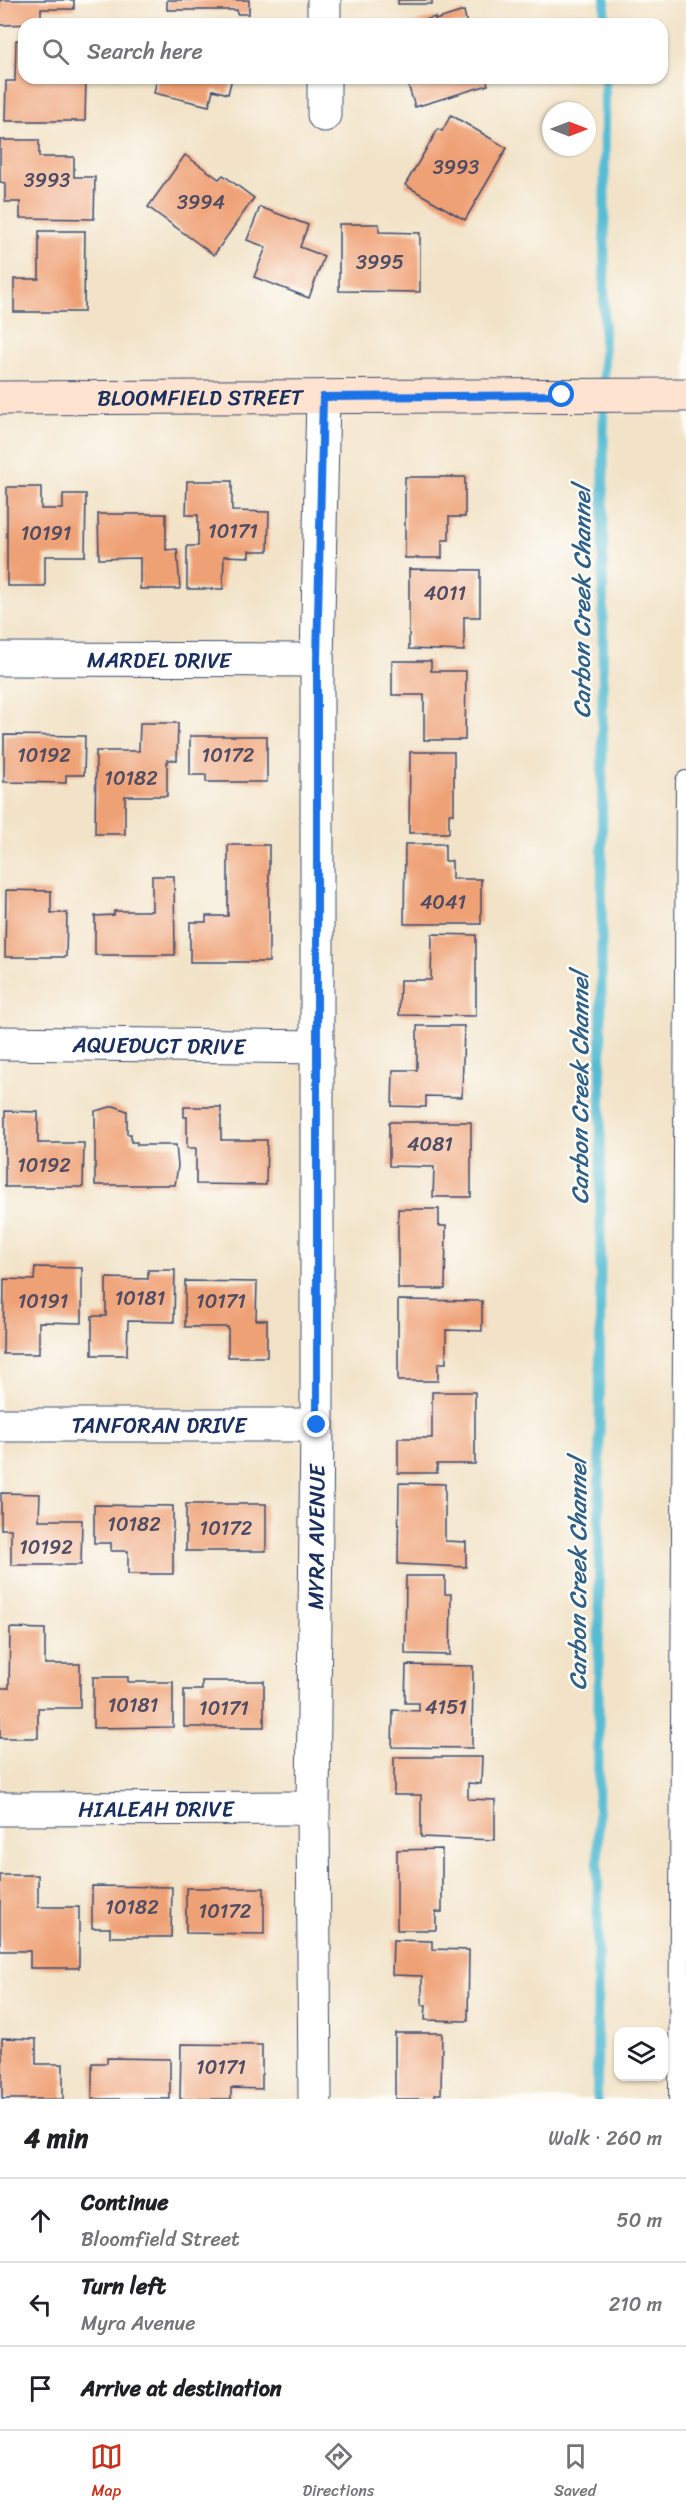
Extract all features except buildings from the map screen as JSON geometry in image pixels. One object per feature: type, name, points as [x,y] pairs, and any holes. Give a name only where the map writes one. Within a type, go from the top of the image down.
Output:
[{"type":"street","points":[[324,0],[324,18]]},
{"type":"street","points":[[324,84],[324,115]]},
{"type":"street","name":"BLOOMFIELD STREET","points":[[0,398],[686,395]]},
{"type":"street","name":"MYRA AVENUE","points":[[315,2099],[313,1808],[317,1425],[317,660],[323,397]]},
{"type":"street","name":"MARDEL DRIVE","points":[[0,659],[317,660]]},
{"type":"street","name":"AQUEDUCT DRIVE","points":[[0,1043],[317,1047]]},
{"type":"street","name":"TANFORAN DRIVE","points":[[0,1425],[317,1425]]},
{"type":"street","name":"HIALEAH DRIVE","points":[[0,1809],[313,1808]]},
{"type":"lane","points":[[679,2099],[686,781]]},
{"type":"waterway","name":"Carbon Creek Channel","points":[[605,0],[605,18]]},
{"type":"waterway","name":"Carbon Creek Channel","points":[[597,2099],[605,84]]},
{"type":"route","points":[[317,1425],[317,660],[323,397],[562,395]]}]
